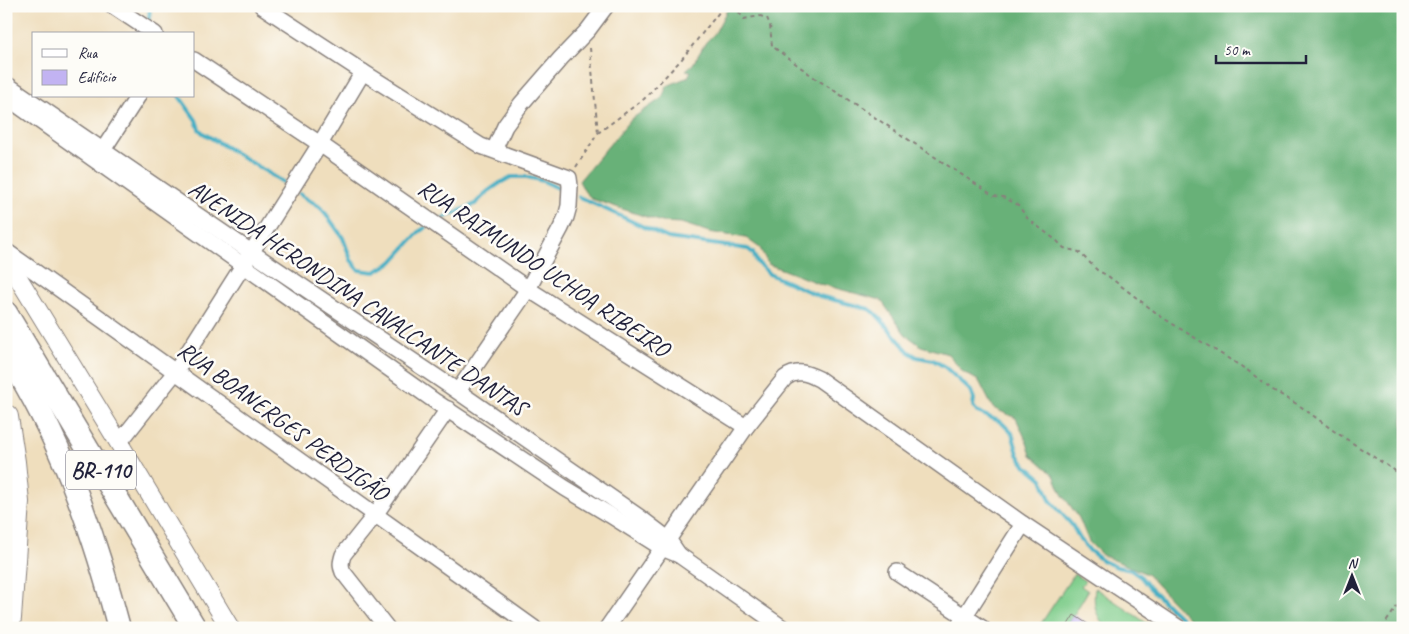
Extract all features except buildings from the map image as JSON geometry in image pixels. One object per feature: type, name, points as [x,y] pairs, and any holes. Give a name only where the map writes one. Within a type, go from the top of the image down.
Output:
[{"type":"highway","points":[[6,417],[17,502],[7,628]]},
{"type":"main road","name":"BR-110","points":[[6,313],[195,628]]},
{"type":"main road","points":[[9,356],[44,419],[71,476],[87,518],[119,628]]},
{"type":"street","points":[[114,6],[141,29]]},
{"type":"street","points":[[262,6],[283,12],[363,72],[482,146],[569,178],[570,195],[566,217],[528,288],[452,388],[375,515],[343,555],[341,566],[343,572],[387,628]]},
{"type":"street","points":[[494,150],[505,126],[521,104],[588,30],[602,8]]},
{"type":"street","name":"RUA RAIMUNDO UCHOA RIBEIRO","points":[[195,61],[320,144],[528,288],[746,427]]},
{"type":"street","points":[[119,443],[176,371],[320,144],[363,72]]},
{"type":"street","name":"AVENIDA HERONDINA CAVALCANTE DANTAS","points":[[6,84],[103,150],[442,406],[565,488],[610,515],[665,544]]},
{"type":"street","name":"AVENIDA HERONDINA CAVALCANTE DANTAS","points":[[6,97],[247,258],[452,388],[639,517],[665,544],[679,555],[783,628]]},
{"type":"street","points":[[103,150],[137,98]]},
{"type":"street","name":"RUA BOANERGES PERDIGÃO","points":[[6,251],[534,628]]},
{"type":"street","points":[[6,258],[230,628]]},
{"type":"street","points":[[607,628],[746,427],[784,378],[790,374],[804,372],[819,379],[1024,524],[1179,628]]},
{"type":"street","points":[[961,622],[1024,524]]},
{"type":"street","points":[[897,572],[961,622],[982,628]]},
{"type":"path","points":[[569,178],[598,132],[644,100],[681,60],[724,6]]},
{"type":"path","points":[[734,6],[744,19],[760,16],[767,18],[770,26],[772,46],[815,78],[994,196],[1003,197],[1018,205],[1028,219],[1064,248],[1079,252],[1097,270],[1108,276],[1163,318],[1246,370],[1403,476]]},
{"type":"path","points":[[588,30],[598,132]]},
{"type":"path","points":[[1382,628],[1403,598]]},
{"type":"green space","points":[[729,6],[1403,6],[1403,628],[1200,628],[1188,618],[1147,574],[1102,555],[1089,542],[1079,518],[1062,494],[1054,475],[1031,455],[1016,418],[993,408],[979,381],[963,372],[948,354],[921,346],[905,334],[881,300],[820,284],[768,264],[760,248],[746,238],[709,232],[681,223],[662,222],[592,199],[585,192],[579,181],[630,120],[662,98],[667,86],[688,77],[691,71],[686,70],[693,64],[706,42],[715,33]]},
{"type":"green space","points":[[1074,574],[1085,581],[1081,586],[1088,591],[1066,628],[1038,628]]},
{"type":"green space","points":[[1095,588],[1154,628],[1103,628],[1104,625],[1095,608]]},
{"type":"waterway","points":[[149,19],[150,6]]},
{"type":"waterway","points":[[180,98],[203,133],[283,182]]},
{"type":"waterway","points":[[443,218],[475,204],[487,192],[511,177],[527,177],[543,181],[560,189]]},
{"type":"waterway","points":[[299,194],[320,207],[326,214],[343,238],[351,260],[359,270],[375,272],[392,262],[425,228]]},
{"type":"waterway","points":[[579,197],[668,238],[748,249],[769,274],[819,296],[869,309],[875,313],[909,352],[917,357],[933,360],[945,367],[971,391],[974,399],[973,406],[977,412],[1001,422],[1012,433],[1018,454],[1024,464],[1042,479],[1050,500],[1072,525],[1090,551],[1103,561],[1131,570],[1141,577],[1192,628]]}]
